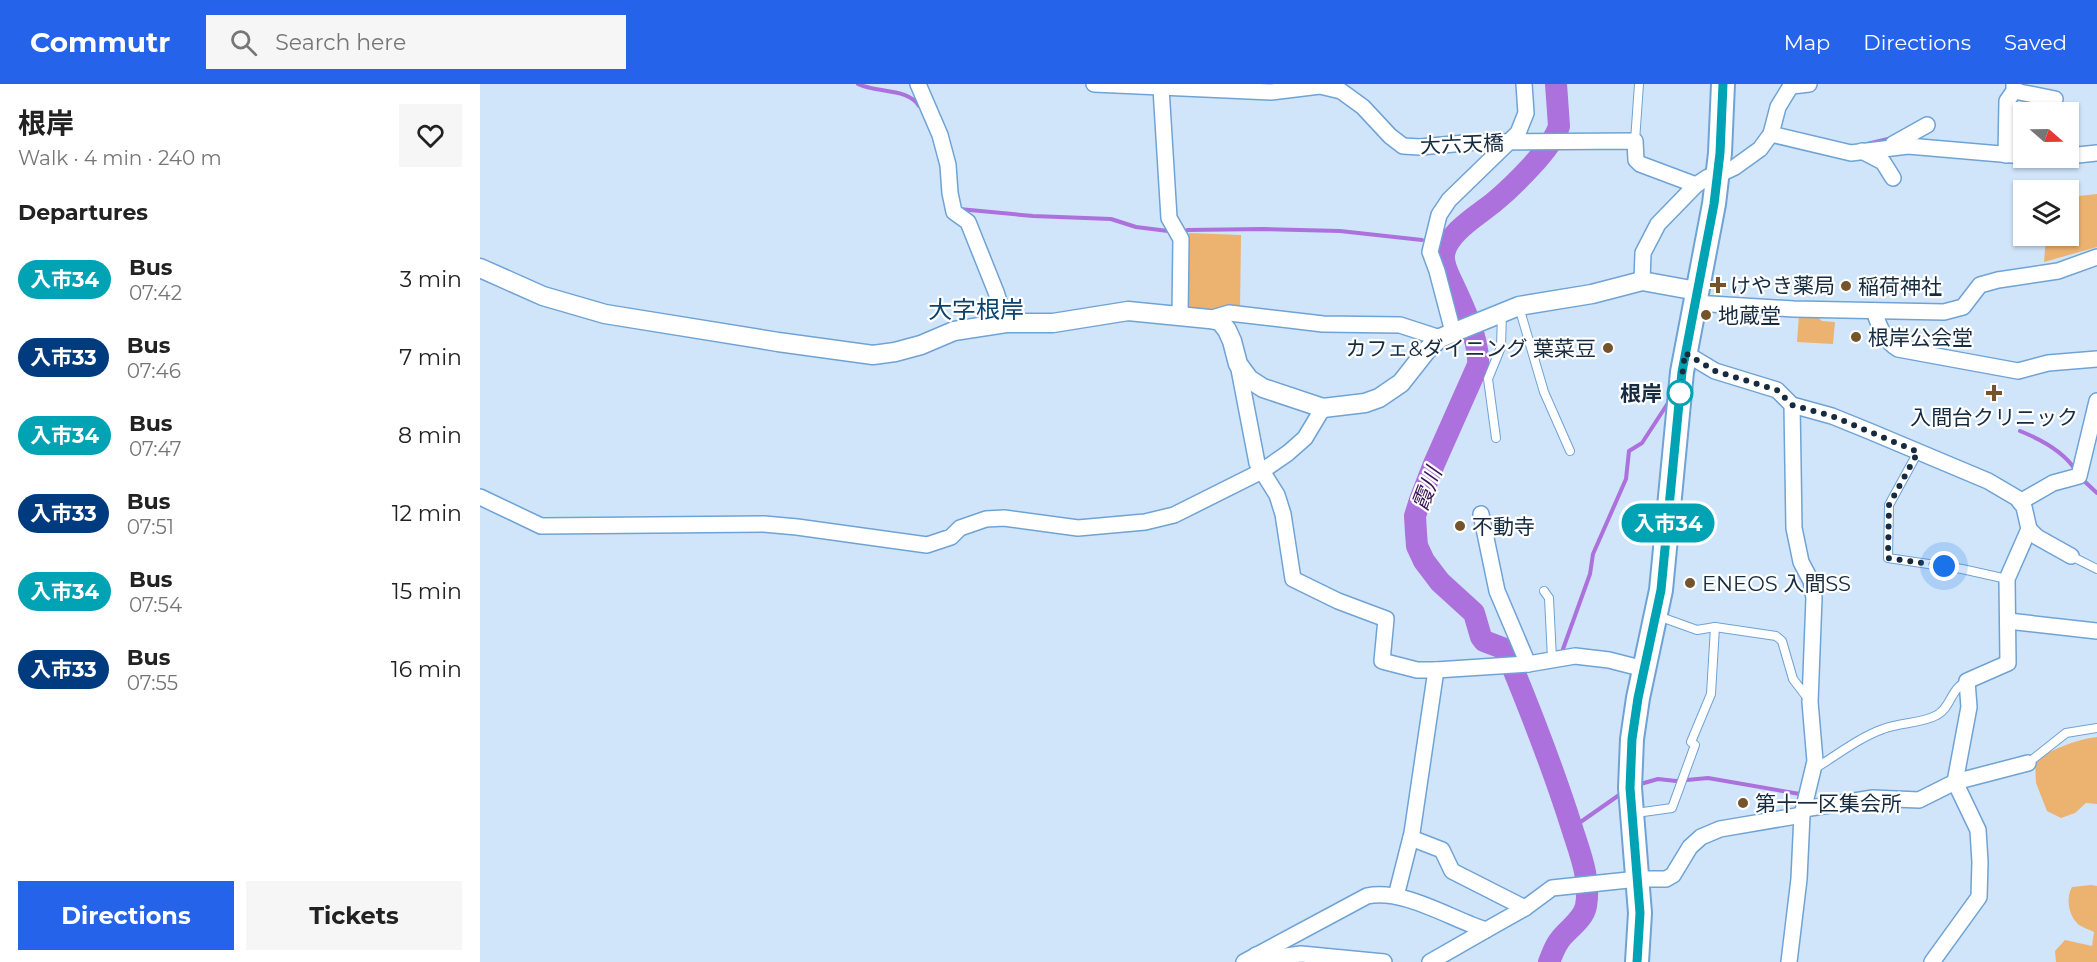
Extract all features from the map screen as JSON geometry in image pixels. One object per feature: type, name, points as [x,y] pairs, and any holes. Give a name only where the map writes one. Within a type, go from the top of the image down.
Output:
[{"type":"main road","points":[[1637,962],[1640,913],[1630,777],[1632,739],[1661,590],[1685,353],[1718,175],[1723,84]]},
{"type":"street","points":[[918,84],[940,135],[948,165],[954,212],[968,222],[1006,323]]},
{"type":"street","name":"大六天橋","points":[[1094,84],[1271,92],[1320,86],[1341,91],[1363,107],[1390,136],[1403,146],[1564,140],[1635,141]]},
{"type":"street","points":[[1450,334],[1437,271],[1430,252],[1439,215],[1449,200],[1512,142],[1518,133],[1526,113],[1524,84]]},
{"type":"street","points":[[1642,281],[1643,253],[1658,225],[1695,185],[1708,177],[1735,167],[1760,149],[1771,134],[1778,107],[1792,85],[1809,84]]},
{"type":"street","points":[[1161,88],[1169,218],[1181,239],[1180,316]]},
{"type":"street","points":[[2006,156],[2007,101],[2014,88],[2055,99]]},
{"type":"street","points":[[1883,148],[1927,125]]},
{"type":"street","points":[[1771,134],[1851,153],[1908,146],[2013,156]]},
{"type":"street","points":[[1635,141],[1636,160],[1640,164],[1695,185]]},
{"type":"street","points":[[1862,152],[1883,162],[1893,178]]},
{"type":"street","points":[[2079,155],[2097,153]]},
{"type":"street","points":[[1238,364],[1250,379],[1263,388],[1323,408],[1365,403],[1390,392],[1401,384],[1427,350],[1450,334],[1505,311],[1592,294],[1642,281],[1696,297],[1874,310],[1944,312],[1963,307],[1980,285],[2058,271],[2097,257]]},
{"type":"street","points":[[480,268],[543,296],[605,314],[873,355],[921,345],[954,331],[1006,323],[1053,323],[1128,311],[1220,321],[1232,341],[1238,364],[1257,463],[1277,495],[1283,514],[1293,579],[1338,602],[1386,619],[1382,661],[1417,670],[1436,670],[1525,665],[1575,656],[1609,660],[1644,669]]},
{"type":"street","points":[[1874,310],[1880,327],[1890,344],[1898,349],[2018,371],[2048,363],[2097,359]]},
{"type":"street","points":[[1209,319],[1229,313],[1323,324],[1400,326],[1450,334]]},
{"type":"street","points":[[1685,353],[1715,371],[1777,390],[1792,405],[1832,416],[1988,481],[2017,498],[2024,507],[2029,529],[2037,537],[2071,556]]},
{"type":"street","points":[[2020,502],[2052,483],[2079,476],[2097,401]]},
{"type":"street","points":[[1789,962],[1799,879],[1803,812],[1815,761],[1810,702],[1814,598],[1811,581],[1801,562],[1794,528],[1792,405]]},
{"type":"street","points":[[480,497],[541,526],[764,524],[927,545],[951,537],[960,528],[987,519],[1004,518],[1078,528],[1143,522],[1174,515],[1262,471],[1288,453],[1305,438],[1323,408]]},
{"type":"street","points":[[1481,514],[1497,591],[1525,665]]},
{"type":"street","points":[[1932,962],[1979,897],[1978,830],[1955,782],[1969,707],[1967,681],[2008,663],[2007,579],[2029,529]]},
{"type":"street","points":[[2008,621],[2097,631]]},
{"type":"street","points":[[1396,896],[1411,838],[1436,670]]},
{"type":"street","points":[[1430,962],[1525,908],[1552,888],[1638,879],[1666,879],[1673,875],[1690,848],[1701,837],[1720,829],[1873,798],[1919,801],[1955,782],[2028,763]]},
{"type":"street","points":[[1411,838],[1443,850],[1452,871],[1525,908]]},
{"type":"street","points":[[1250,958],[1367,896],[1375,894],[1396,896],[1486,930]]},
{"type":"street","points":[[1250,958],[1262,959],[1301,954],[1383,962]]},
{"type":"lane","points":[[1635,141],[1639,84]]},
{"type":"lane","points":[[1496,438],[1488,379],[1501,347],[1505,311]]},
{"type":"lane","points":[[1505,311],[1570,451]]},
{"type":"lane","points":[[1918,452],[1889,505],[1888,558],[1962,568],[2007,579]]},
{"type":"lane","points":[[2071,556],[2097,569]]},
{"type":"lane","points":[[1544,591],[1549,598],[1552,659]]},
{"type":"lane","points":[[1656,616],[1697,630],[1715,627],[1776,636],[1782,641],[1793,679],[1810,702]]},
{"type":"lane","points":[[1632,813],[1672,808],[1695,745],[1691,742],[1711,694],[1715,627]]},
{"type":"lane","points":[[1814,769],[1879,730],[1893,725],[1929,719],[1941,714],[1958,685],[1967,681]]},
{"type":"lane","points":[[2028,763],[2066,733],[2097,728]]},
{"type":"shaded area","points":[[2097,194],[2097,247],[2044,262],[2045,246],[2079,246],[2079,196]]},
{"type":"shaded area","points":[[1189,233],[1241,235],[1240,312],[1187,309]]},
{"type":"shaded area","points":[[1799,315],[1816,316],[1822,321],[1835,322],[1833,344],[1797,342]]},
{"type":"shaded area","points":[[2097,737],[2097,804],[2086,803],[2075,813],[2061,818],[2047,811],[2036,783],[2035,760],[2065,745]]},
{"type":"shaded area","points":[[2097,886],[2097,962],[2056,962],[2055,951],[2065,940],[2092,946],[2094,932],[2080,926],[2074,919],[2069,900],[2072,887]]},
{"type":"waterway","points":[[858,84],[908,96],[919,106]]},
{"type":"waterway","name":"霞川","points":[[1549,962],[1557,944],[1582,916],[1586,906],[1587,885],[1581,855],[1548,758],[1505,649],[1484,641],[1474,613],[1440,582],[1424,561],[1417,546],[1415,516],[1434,464],[1478,365],[1473,334],[1445,266],[1446,247],[1456,232],[1510,188],[1549,145],[1559,126],[1556,84]]},
{"type":"waterway","points":[[1867,144],[1892,138]]},
{"type":"waterway","points":[[959,209],[1033,216],[1111,219],[1136,227],[1168,231]]},
{"type":"waterway","points":[[1187,230],[1340,231],[1422,240]]},
{"type":"waterway","name":"霞川","points":[[1443,242],[1450,243]]},
{"type":"waterway","points":[[1563,649],[1590,574],[1593,554],[1626,479],[1629,451],[1642,443],[1670,400]]},
{"type":"waterway","points":[[2020,431],[2058,452],[2076,471]]},
{"type":"waterway","points":[[2082,479],[2097,493]]},
{"type":"waterway","points":[[1637,785],[1658,779],[1676,781],[1708,778],[1800,794],[1801,791]]},
{"type":"waterway","points":[[1572,828],[1622,793]]},
{"type":"bus line","name":"入市34","points":[[1637,962],[1640,913],[1630,788],[1632,739],[1638,698],[1661,590],[1682,372],[1714,204],[1720,153],[1723,84]]},
{"type":"place","name":"けやき薬局","points":[[1718,285]]},
{"type":"place","name":"稲荷神社","points":[[1846,286]]},
{"type":"place","name":"地蔵堂","points":[[1706,315]]},
{"type":"place","name":"根岸公会堂","points":[[1856,337]]},
{"type":"place","name":"カフェ&ダイニング 葉菜豆","points":[[1608,348]]},
{"type":"place","name":"根岸","points":[[1680,393]]},
{"type":"place","name":"入間台クリニック","points":[[1994,393]]},
{"type":"place","name":"不動寺","points":[[1460,526]]},
{"type":"place","name":"ENEOS 入間SS","points":[[1690,583]]},
{"type":"place","name":"第十一区集会所","points":[[1743,803]]},
{"type":"district","name":"大字根岸","points":[[976,309]]},
{"type":"route","points":[[1680,393],[1685,353],[1715,371],[1777,390],[1792,405],[1832,416],[1918,452],[1889,505],[1888,558],[1944,566]]}]
